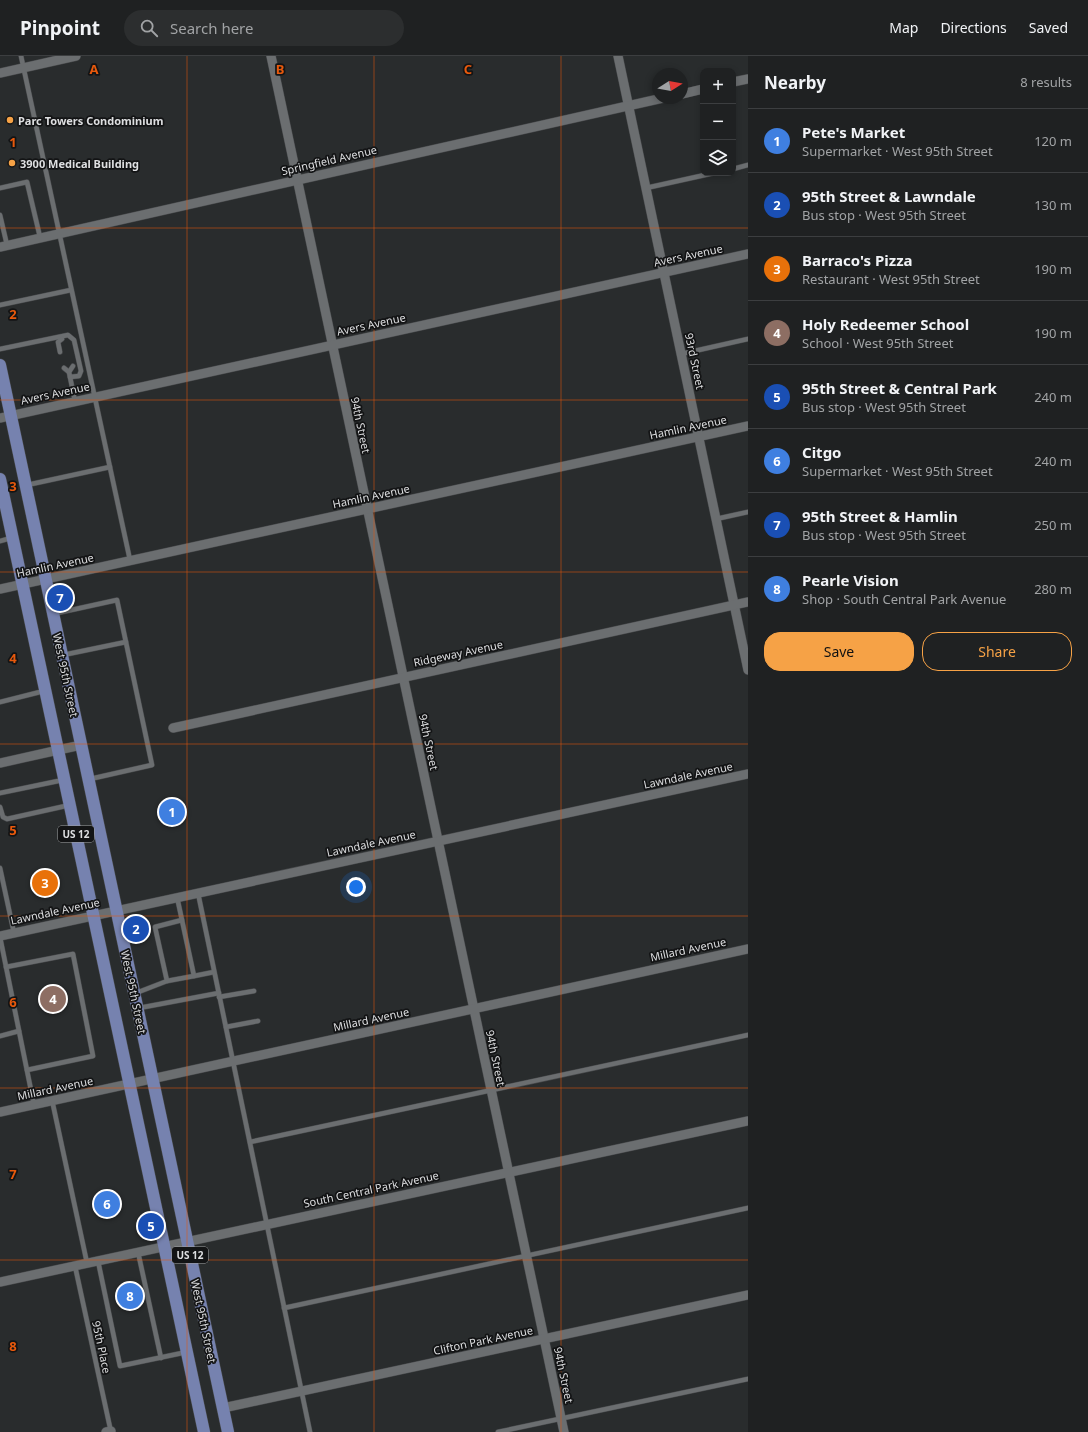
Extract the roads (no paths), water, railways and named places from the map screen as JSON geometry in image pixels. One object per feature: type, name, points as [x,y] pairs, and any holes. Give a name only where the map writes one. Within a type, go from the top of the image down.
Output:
[{"type":"main road","name":"West 95th Street","points":[[0,365],[5,416],[26,485],[228,1432]]},
{"type":"main road","name":"US 12","points":[[1,485],[204,1432]]},
{"type":"street","points":[[0,71],[23,68],[76,56]]},
{"type":"street","name":"94th Street","points":[[270,56],[564,1432]]},
{"type":"street","name":"93rd Street","points":[[618,56],[748,670]]},
{"type":"street","points":[[736,81],[748,79]]},
{"type":"street","points":[[688,93],[700,90]]},
{"type":"street","name":"Springfield Avenue","points":[[4,246],[652,101]]},
{"type":"street","name":"Avers Avenue","points":[[5,416],[748,254]]},
{"type":"street","name":"Hamlin Avenue","points":[[0,589],[748,426]]},
{"type":"street","name":"Ridgeway Avenue","points":[[173,728],[748,602]]},
{"type":"street","points":[[0,763],[81,745]]},
{"type":"street","name":"Lawndale Avenue","points":[[0,936],[748,774]]},
{"type":"street","name":"Millard Avenue","points":[[0,1112],[748,949]]},
{"type":"street","name":"South Central Park Avenue","points":[[0,1282],[748,1121]]},
{"type":"street","name":"Clifton Park Avenue","points":[[223,1408],[748,1295]]},
{"type":"lane","points":[[21,56],[130,560]]},
{"type":"lane","points":[[736,168],[748,166]]},
{"type":"lane","points":[[646,188],[700,176]]},
{"type":"lane","points":[[0,188],[27,182],[40,237]]},
{"type":"lane","points":[[0,215],[4,246]]},
{"type":"lane","points":[[0,305],[72,290]]},
{"type":"lane","points":[[0,349],[62,338],[68,335],[74,340],[81,371],[79,376],[70,377]]},
{"type":"lane","points":[[62,338],[68,341]]},
{"type":"lane","points":[[60,352],[58,342],[62,338]]},
{"type":"lane","points":[[681,354],[748,339]]},
{"type":"lane","points":[[69,372],[73,366]]},
{"type":"lane","points":[[64,368],[69,372],[75,401]]},
{"type":"lane","points":[[26,485],[110,467]]},
{"type":"lane","points":[[716,519],[748,512]]},
{"type":"lane","points":[[0,541],[13,538]]},
{"type":"lane","points":[[53,614],[117,600],[126,642],[152,765],[88,779]]},
{"type":"lane","points":[[62,656],[126,642]]},
{"type":"lane","points":[[0,702],[45,691]]},
{"type":"lane","points":[[0,793],[64,779]]},
{"type":"lane","points":[[0,807],[3,817],[8,819],[70,805]]},
{"type":"lane","points":[[0,868],[14,933]]},
{"type":"lane","points":[[198,892],[310,1432]]},
{"type":"lane","points":[[177,897],[194,976]]},
{"type":"lane","points":[[167,981],[155,927],[182,920]]},
{"type":"lane","points":[[0,936],[34,1104]]},
{"type":"lane","points":[[6,967],[72,954],[89,1035],[93,1056],[27,1070]]},
{"type":"lane","points":[[134,993],[167,981],[214,972]]},
{"type":"lane","points":[[137,1008],[254,990]]},
{"type":"lane","points":[[226,1026],[258,1021]]},
{"type":"lane","points":[[0,1036],[19,1031]]},
{"type":"lane","points":[[250,1142],[748,1035]]},
{"type":"lane","points":[[52,1100],[87,1263]]},
{"type":"lane","points":[[284,1308],[748,1208]]},
{"type":"lane","points":[[138,1252],[161,1358]]},
{"type":"lane","points":[[98,1261],[120,1366],[187,1352]]},
{"type":"lane","name":"95th Place","points":[[75,1266],[109,1432]]},
{"type":"lane","points":[[498,1432],[748,1379]]},
{"type":"place","name":"Parc Towers Condominium","points":[[10,120]]},
{"type":"place","name":"3900 Medical Building","points":[[12,163]]},
{"type":"place","name":"95th Street & Hamlin","points":[[60,598]]},
{"type":"place","name":"Pete's Market","points":[[172,812]]},
{"type":"place","name":"Barraco's Pizza","points":[[45,883]]},
{"type":"place","name":"95th Street & Lawndale","points":[[136,929]]},
{"type":"place","name":"Holy Redeemer School","points":[[53,999]]},
{"type":"place","name":"Citgo","points":[[107,1204]]},
{"type":"place","name":"95th Street & Central Park","points":[[151,1226]]},
{"type":"place","name":"Pearle Vision","points":[[130,1296]]}]
